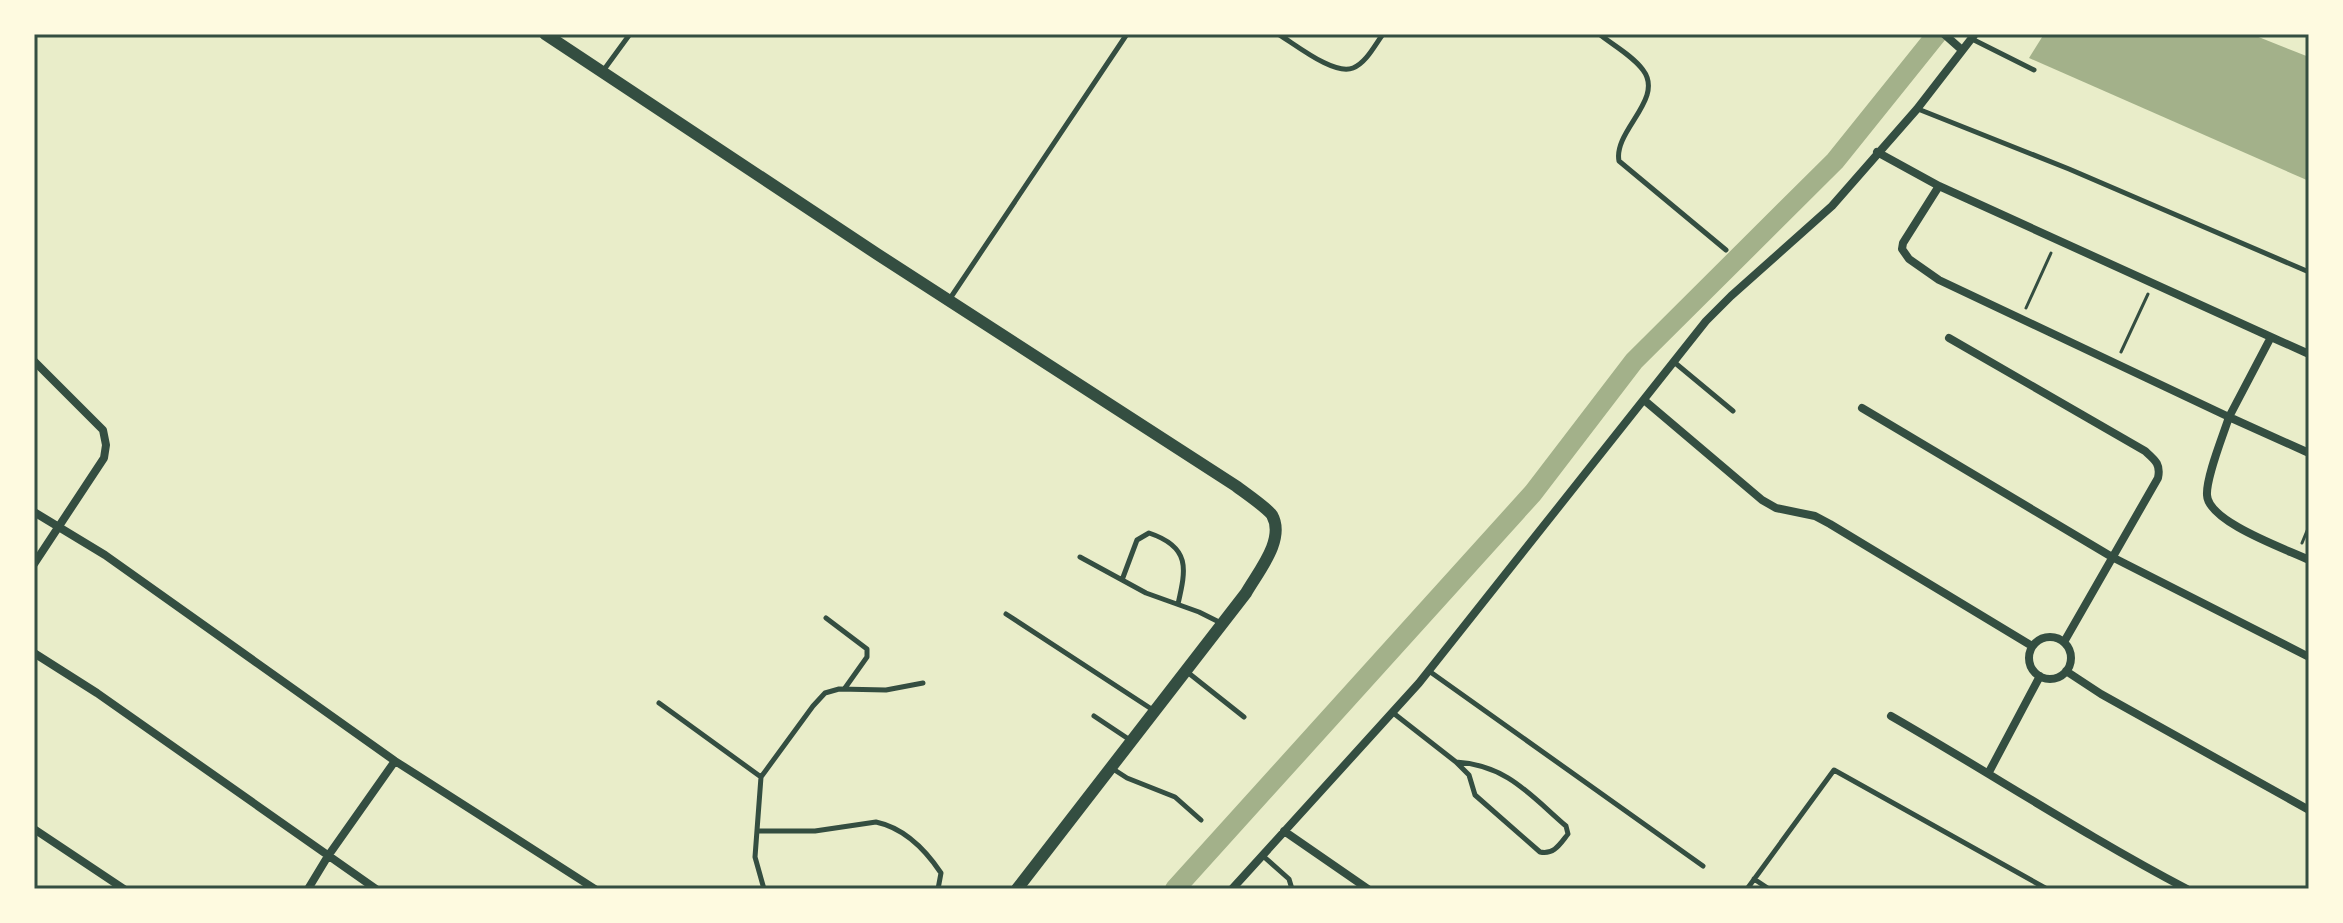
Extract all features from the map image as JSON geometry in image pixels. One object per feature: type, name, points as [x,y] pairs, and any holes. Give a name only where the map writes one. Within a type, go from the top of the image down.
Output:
[{"type":"street","points":[[545,34],[1236,486],[1271,515],[1275,533],[1270,553],[1246,593],[1017,889]]},
{"type":"street","points":[[1944,34],[1962,49]]},
{"type":"street","points":[[1232,889],[1429,671],[1706,321],[1832,206],[1917,109],[1973,36]]},
{"type":"street","points":[[1877,152],[1939,186],[2309,354]]},
{"type":"street","points":[[1939,186],[1903,243],[1902,249],[1909,259],[1939,280],[2309,453]]},
{"type":"street","points":[[2271,337],[2229,417],[2206,491],[2212,509],[2230,523],[2309,560]]},
{"type":"street","points":[[1949,338],[2145,451],[2157,461],[2160,469],[2158,478],[2064,642]]},
{"type":"street","points":[[34,361],[103,430],[106,445],[104,458],[34,564]]},
{"type":"street","points":[[1644,400],[1769,504],[1815,516],[1830,524],[2032,646]]},
{"type":"street","points":[[1862,408],[2112,557],[2309,657]]},
{"type":"street","points":[[34,512],[105,555],[395,761],[595,889]]},
{"type":"street","points":[[2047,636],[2064,642],[2071,656],[2066,671],[2054,678],[2040,676],[2029,663],[2032,646],[2047,636]]},
{"type":"street","points":[[34,653],[97,693],[376,889]]},
{"type":"street","points":[[2066,671],[2101,694],[2309,810]]},
{"type":"street","points":[[1989,772],[2040,676]]},
{"type":"street","points":[[1891,716],[2128,858],[2187,889]]},
{"type":"street","points":[[308,889],[395,761]]},
{"type":"street","points":[[34,829],[124,889]]},
{"type":"street","points":[[1284,831],[1368,889]]},
{"type":"lane","points":[[602,72],[630,34]]},
{"type":"lane","points":[[949,301],[1127,34]]},
{"type":"lane","points":[[1278,34],[1338,69],[1352,69],[1362,62],[1383,34]]},
{"type":"lane","points":[[1599,34],[1643,69],[1648,80],[1647,95],[1617,151],[1619,161],[1726,250]]},
{"type":"lane","points":[[1973,36],[2034,70]]},
{"type":"lane","points":[[1917,109],[2069,169],[2309,272]]},
{"type":"lane","points":[[1674,362],[1733,411]]},
{"type":"lane","points":[[1122,580],[1137,540],[1149,533],[1158,536],[1178,552],[1184,562],[1186,570],[1178,604]]},
{"type":"lane","points":[[1080,557],[1146,593],[1222,624]]},
{"type":"lane","points":[[1006,614],[1154,711]]},
{"type":"lane","points":[[826,618],[867,649],[867,657],[845,689]]},
{"type":"lane","points":[[1185,671],[1244,717]]},
{"type":"lane","points":[[1429,671],[1703,866]]},
{"type":"lane","points":[[764,889],[755,857],[761,777],[813,706],[825,693],[845,689],[886,690],[923,683]]},
{"type":"lane","points":[[659,703],[761,777]]},
{"type":"lane","points":[[1392,712],[1456,762],[1469,775],[1475,795],[1540,852],[1554,850],[1568,834],[1566,826],[1508,776],[1478,763],[1456,762]]},
{"type":"lane","points":[[1094,716],[1130,740]]},
{"type":"lane","points":[[1110,766],[1127,778],[1175,797],[1201,820]]},
{"type":"lane","points":[[1747,889],[1834,770],[2047,889]]},
{"type":"lane","points":[[757,831],[795,833],[876,822],[888,825],[906,834],[934,862],[941,873],[938,889]]},
{"type":"lane","points":[[1262,855],[1289,879],[1292,889]]},
{"type":"lane","points":[[1754,879],[1769,889]]},
{"type":"path","points":[[2021,318],[2058,238]]},
{"type":"path","points":[[2116,363],[2154,282]]},
{"type":"path","points":[[2297,554],[2309,526]]},
{"type":"shaded area","points":[[2044,34],[2251,34],[2309,57],[2309,181],[2029,58]]},
{"type":"waterway","points":[[1175,889],[1533,493],[1634,361],[1835,161],[1937,34]]}]
